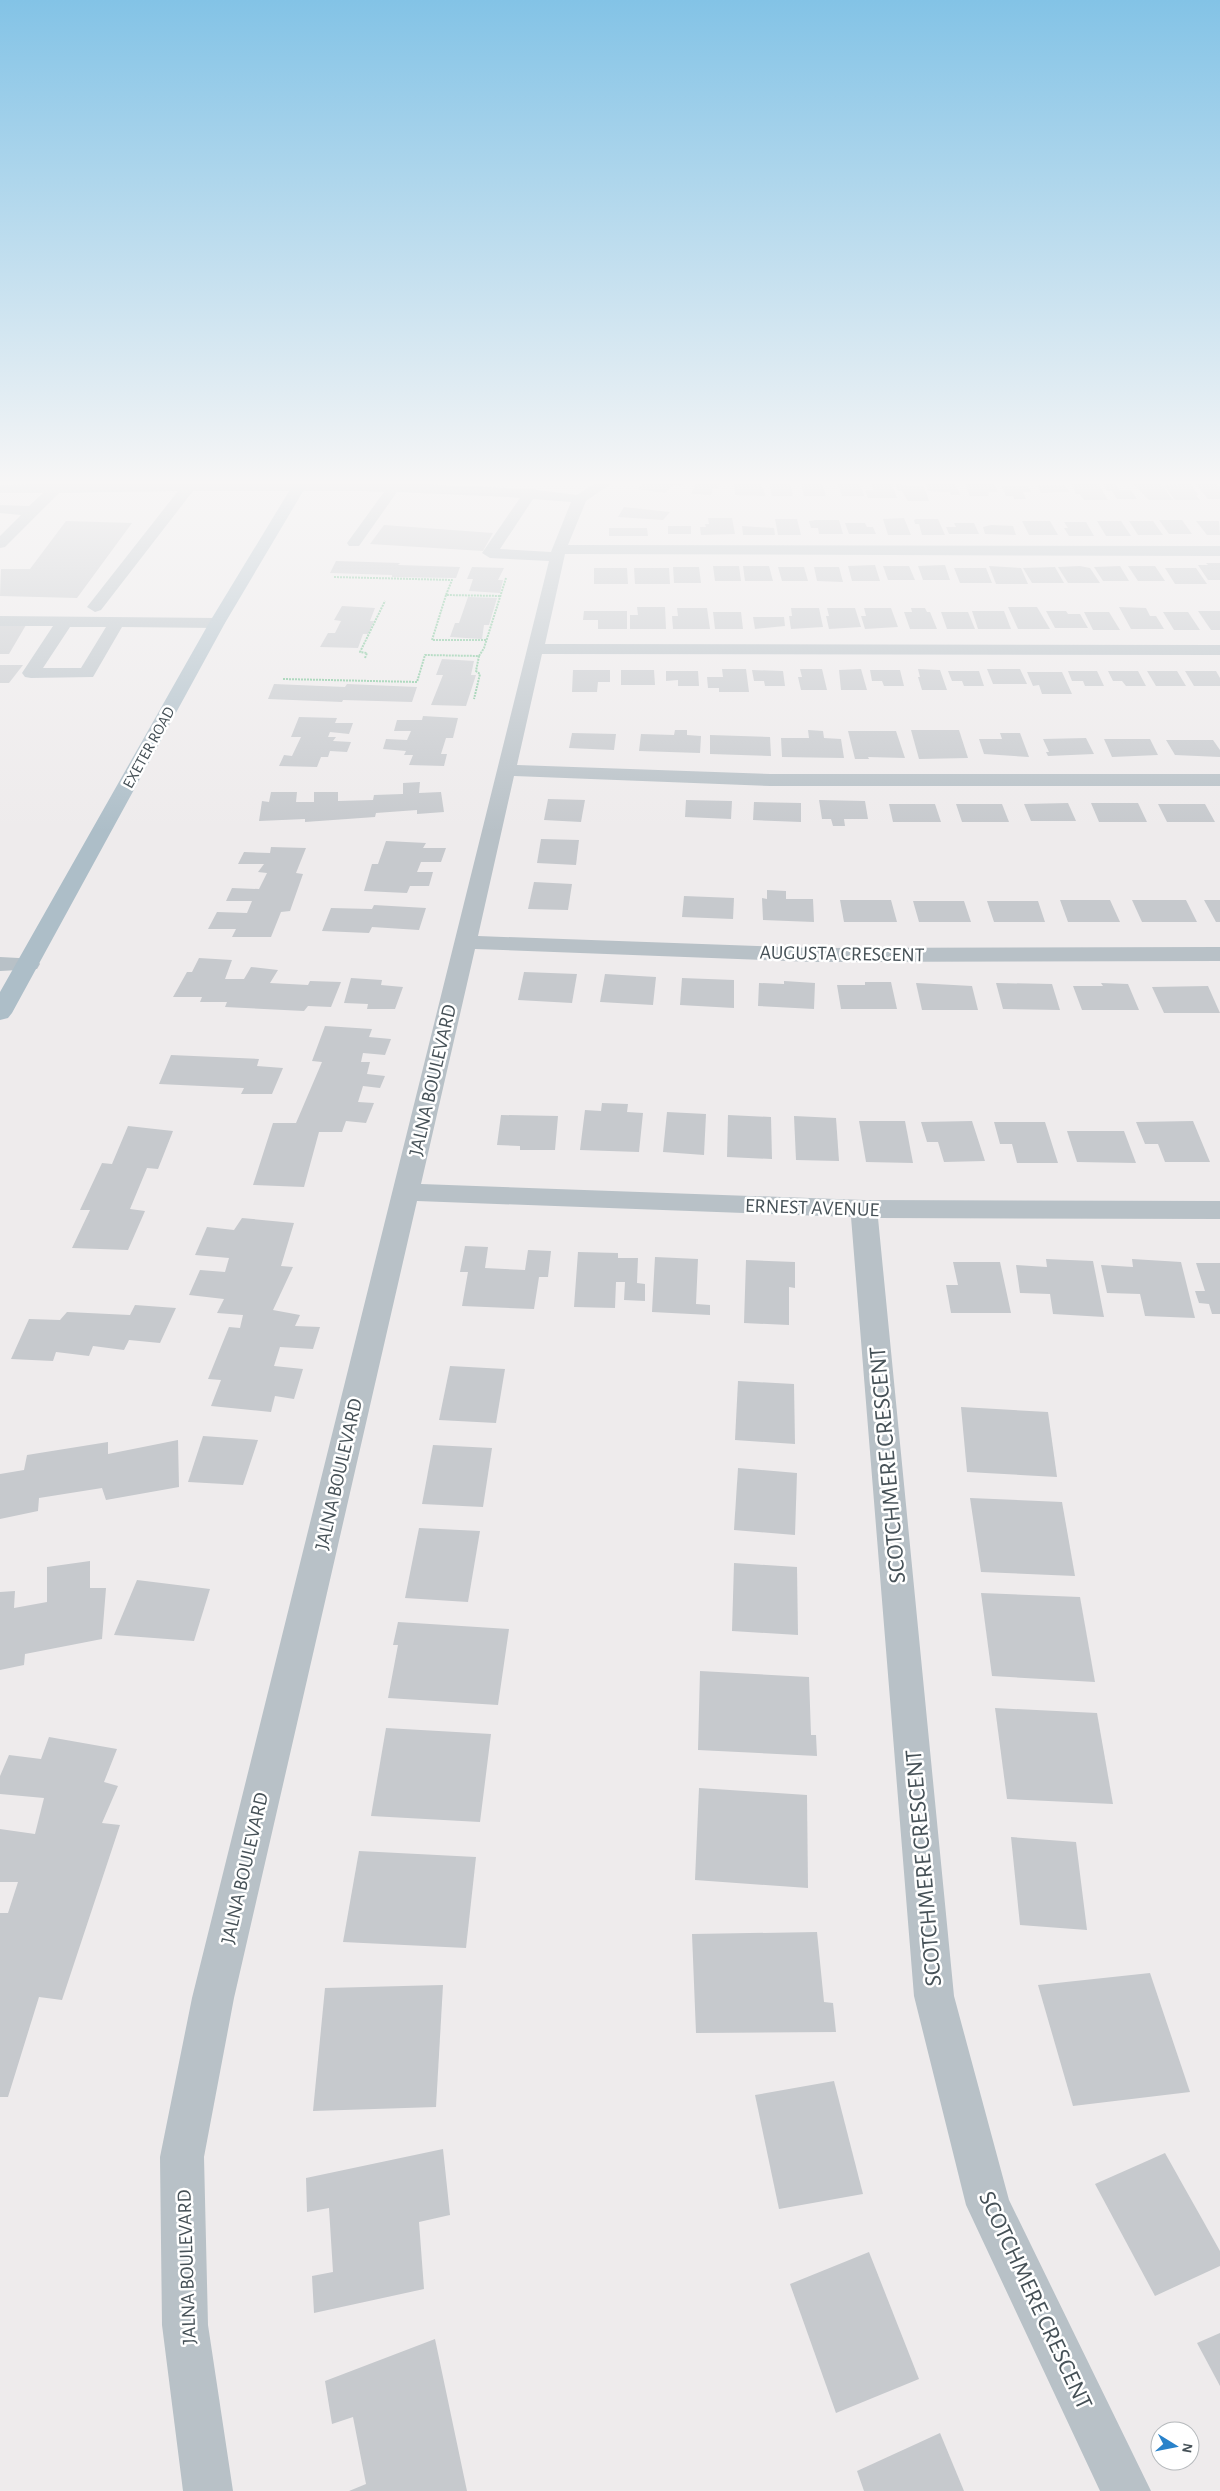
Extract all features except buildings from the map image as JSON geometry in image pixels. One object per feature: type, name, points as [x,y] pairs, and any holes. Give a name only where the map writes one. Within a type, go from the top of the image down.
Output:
[{"type":"main road","name":"EXETER ROAD","points":[[0,1013],[231,599]]},
{"type":"street","points":[[95,607],[100,599]]},
{"type":"street","name":"JALNA BOULEVARD","points":[[208,2491],[185,2324],[182,2157],[213,1998],[547,599]]},
{"type":"street","points":[[0,621],[217,623]]},
{"type":"street","points":[[65,621],[31,673],[87,673],[117,622]]},
{"type":"street","points":[[535,649],[1220,650]]},
{"type":"street","points":[[506,770],[770,780],[1220,780]]},
{"type":"street","name":"AUGUSTA CRESCENT","points":[[465,942],[813,955],[1220,954]]},
{"type":"street","points":[[0,964],[29,964]]},
{"type":"street","name":"ERNEST AVENUE","points":[[405,1192],[864,1209],[1220,1210]]},
{"type":"street","name":"SCOTCHMERE CRESCENT","points":[[864,1209],[934,1996],[988,2205],[1126,2491]]},
{"type":"path","points":[[445,599],[432,640],[486,640]]},
{"type":"path","points":[[474,700],[480,674],[476,670],[479,656],[500,599]]},
{"type":"path","points":[[365,658],[366,653],[360,652],[385,601]]},
{"type":"path","points":[[283,680],[417,682],[425,655],[479,656]]}]
